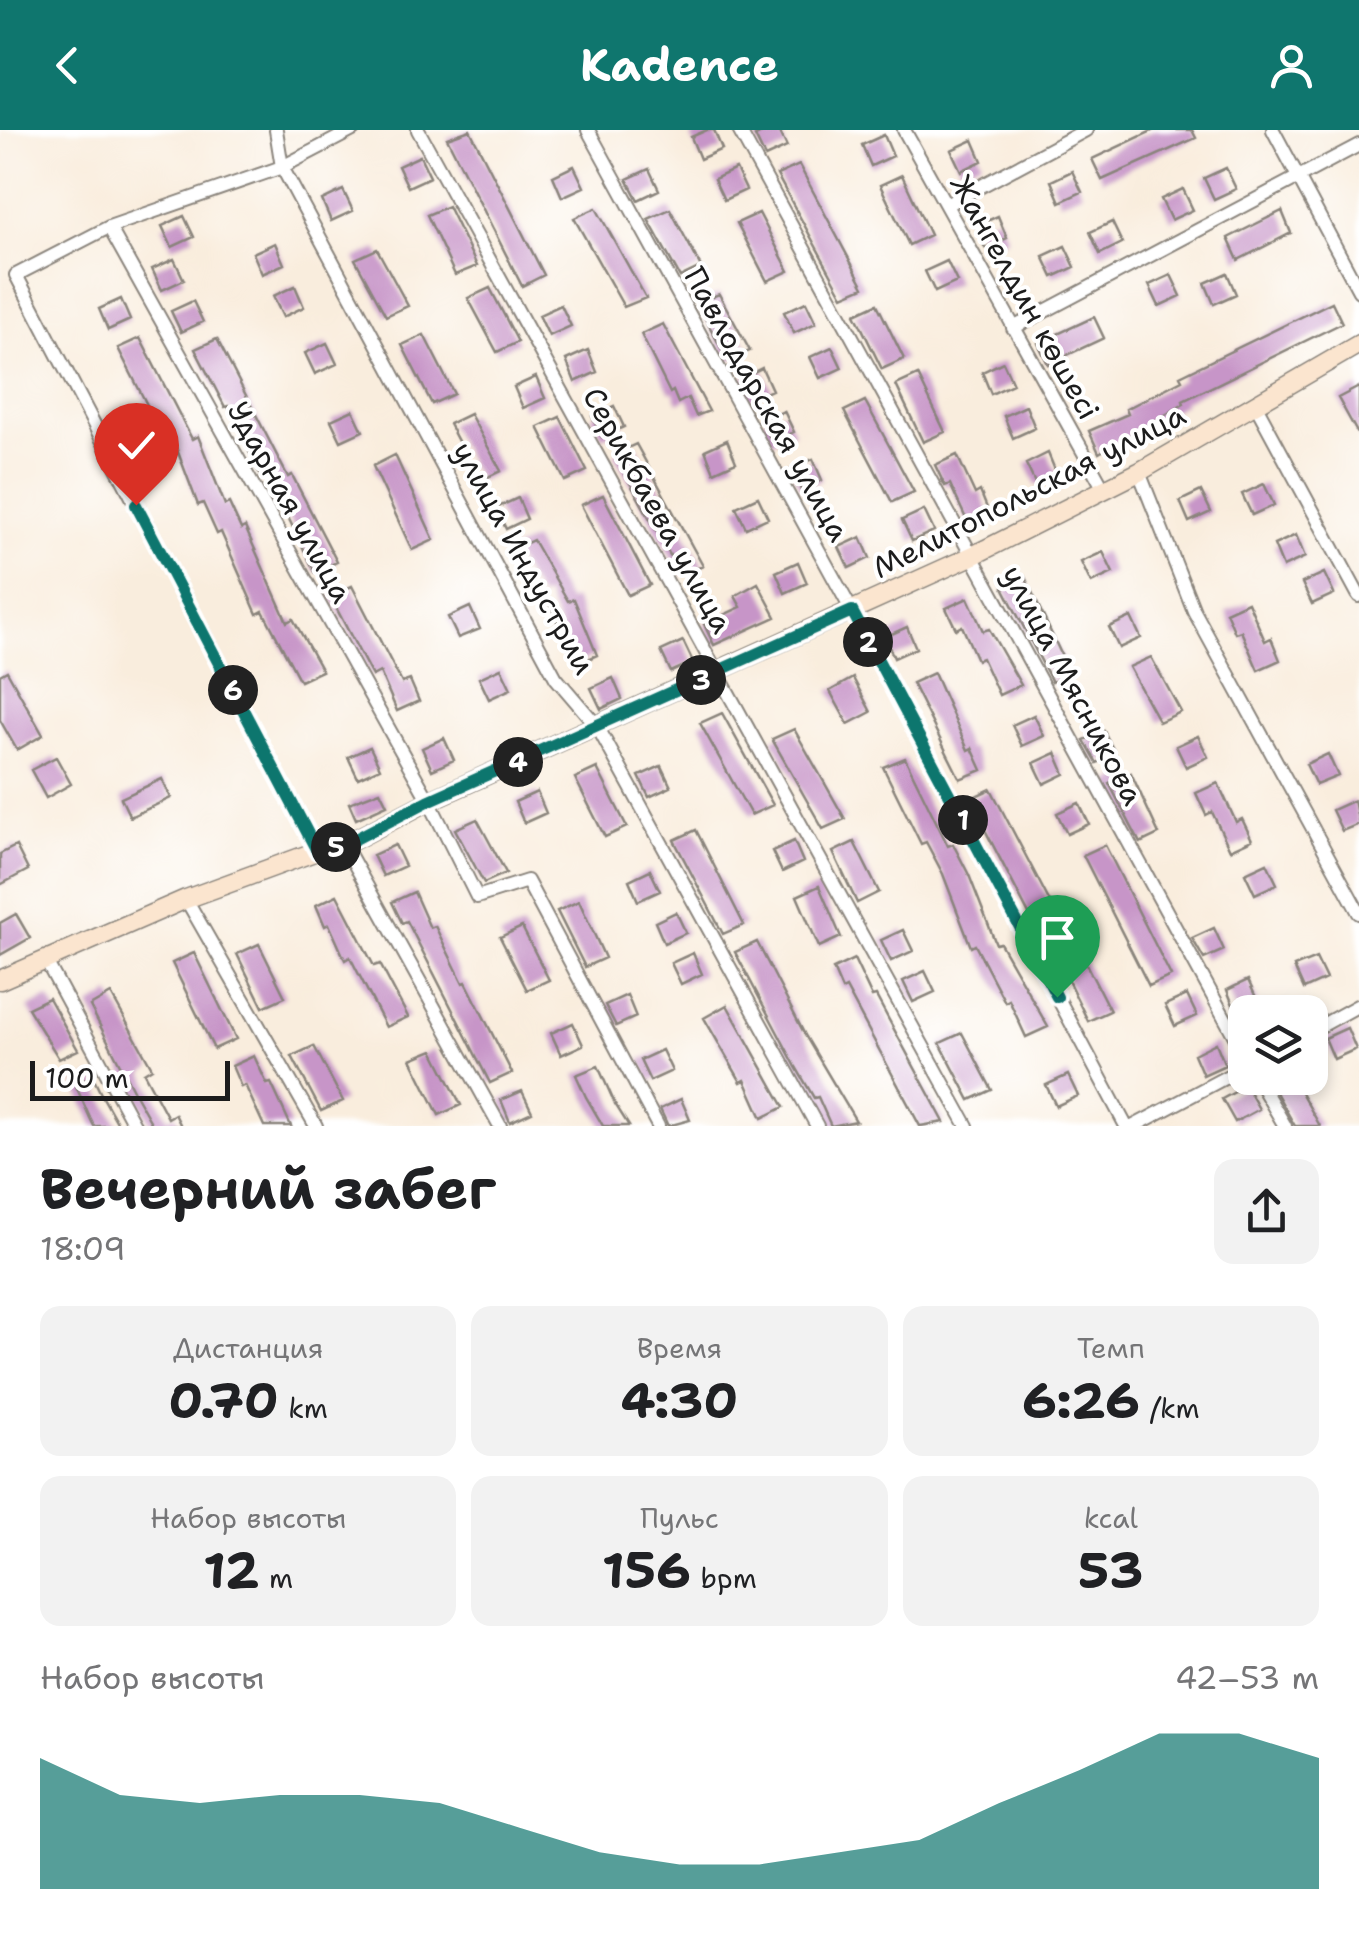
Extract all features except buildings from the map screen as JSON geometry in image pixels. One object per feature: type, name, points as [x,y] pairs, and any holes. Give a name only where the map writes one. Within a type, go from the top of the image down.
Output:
[{"type":"street","name":"улица Индустрии","points":[[276,130],[282,168],[556,678],[597,726],[817,1126]]},
{"type":"street","points":[[317,851],[16,274],[108,227],[282,168],[353,130]]},
{"type":"street","name":"Серикбаева улица","points":[[418,130],[720,672],[966,1126]]},
{"type":"street","name":"Павлодарская улица","points":[[588,130],[852,611],[1126,1126]]},
{"type":"street","name":"улица Мясникова","points":[[739,130],[1228,1025]]},
{"type":"street","name":"Жангелдин көшесі","points":[[904,130],[1104,489]]},
{"type":"street","points":[[946,206],[1086,130]]},
{"type":"street","points":[[1273,130],[1359,291]]},
{"type":"street","points":[[1013,328],[1359,144]]},
{"type":"street","name":"Ударная улица","points":[[108,227],[428,801],[477,897],[528,881],[658,1126]]},
{"type":"street","name":"Мелитопольская улица","points":[[0,980],[186,899],[317,851],[344,845],[428,801],[974,555],[1139,472],[1359,344]]},
{"type":"street","points":[[1255,404],[1359,596]]},
{"type":"street","points":[[1139,472],[1194,611],[1359,913]]},
{"type":"street","points":[[344,845],[500,1126]]},
{"type":"street","points":[[186,899],[316,1126]]},
{"type":"street","points":[[46,961],[135,1126]]},
{"type":"street","points":[[1328,1022],[1359,1006]]},
{"type":"street","points":[[1134,1126],[1228,1075]]},
{"type":"street","points":[[1267,1095],[1285,1126]]},
{"type":"route","points":[[136,505],[317,851],[344,845],[428,801],[852,611],[1057,997]]}]
